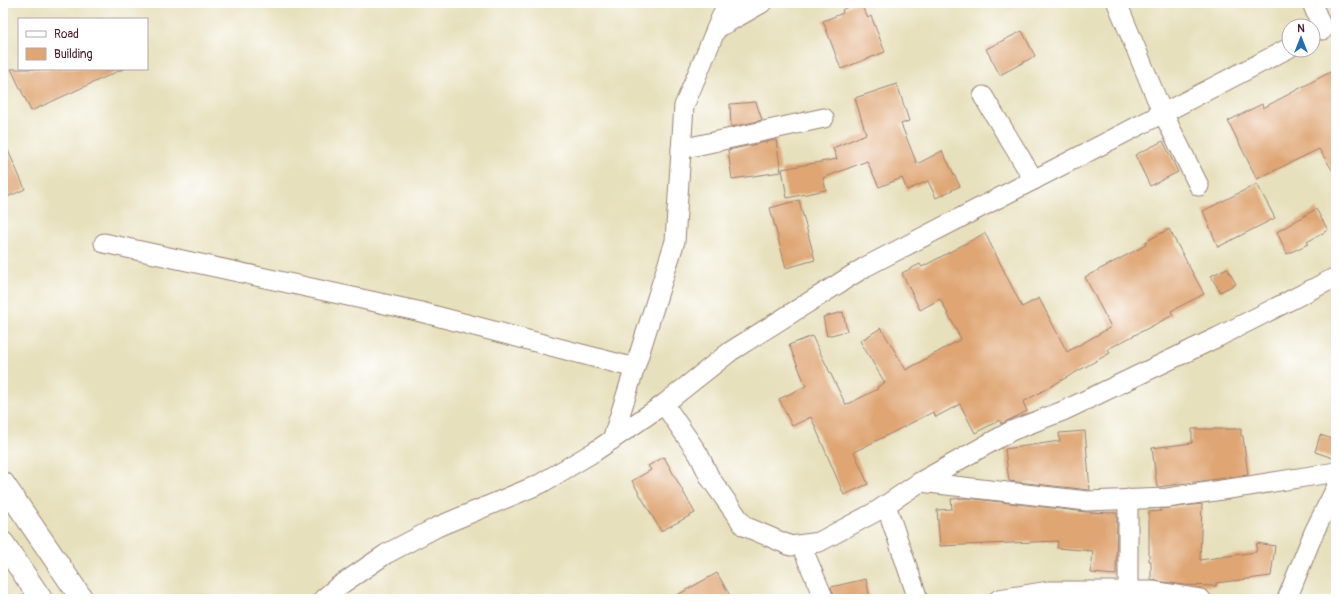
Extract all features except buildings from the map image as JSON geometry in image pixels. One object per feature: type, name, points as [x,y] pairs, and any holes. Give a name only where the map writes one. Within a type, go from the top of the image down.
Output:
[{"type":"main road","points":[[3,483],[82,599]]},
{"type":"main road","points":[[3,543],[41,599]]},
{"type":"street","points":[[612,440],[674,241],[684,106],[727,3]]},
{"type":"street","points":[[716,29],[762,3]]},
{"type":"street","points":[[1117,3],[1163,113],[1199,186]]},
{"type":"street","points":[[1312,3],[1324,30]]},
{"type":"street","points":[[323,599],[336,588],[386,554],[437,527],[540,484],[594,452],[664,404],[731,352],[865,267],[1281,52]]},
{"type":"street","points":[[983,96],[1034,180]]},
{"type":"street","points":[[681,149],[824,118]]},
{"type":"street","points":[[104,243],[417,311],[634,368]]},
{"type":"street","points":[[664,404],[699,455],[710,478],[744,526],[791,546],[819,542],[886,505],[920,482],[1011,431],[1062,410],[1218,336],[1336,277]]},
{"type":"street","points":[[920,482],[1087,501],[1167,498],[1336,472]]},
{"type":"street","points":[[1287,599],[1314,532],[1336,488]]},
{"type":"street","points":[[1128,499],[1128,591]]},
{"type":"street","points":[[886,505],[918,599]]},
{"type":"street","points":[[801,545],[824,599]]},
{"type":"street","points":[[999,599],[1049,591],[1154,591],[1201,599]]}]
